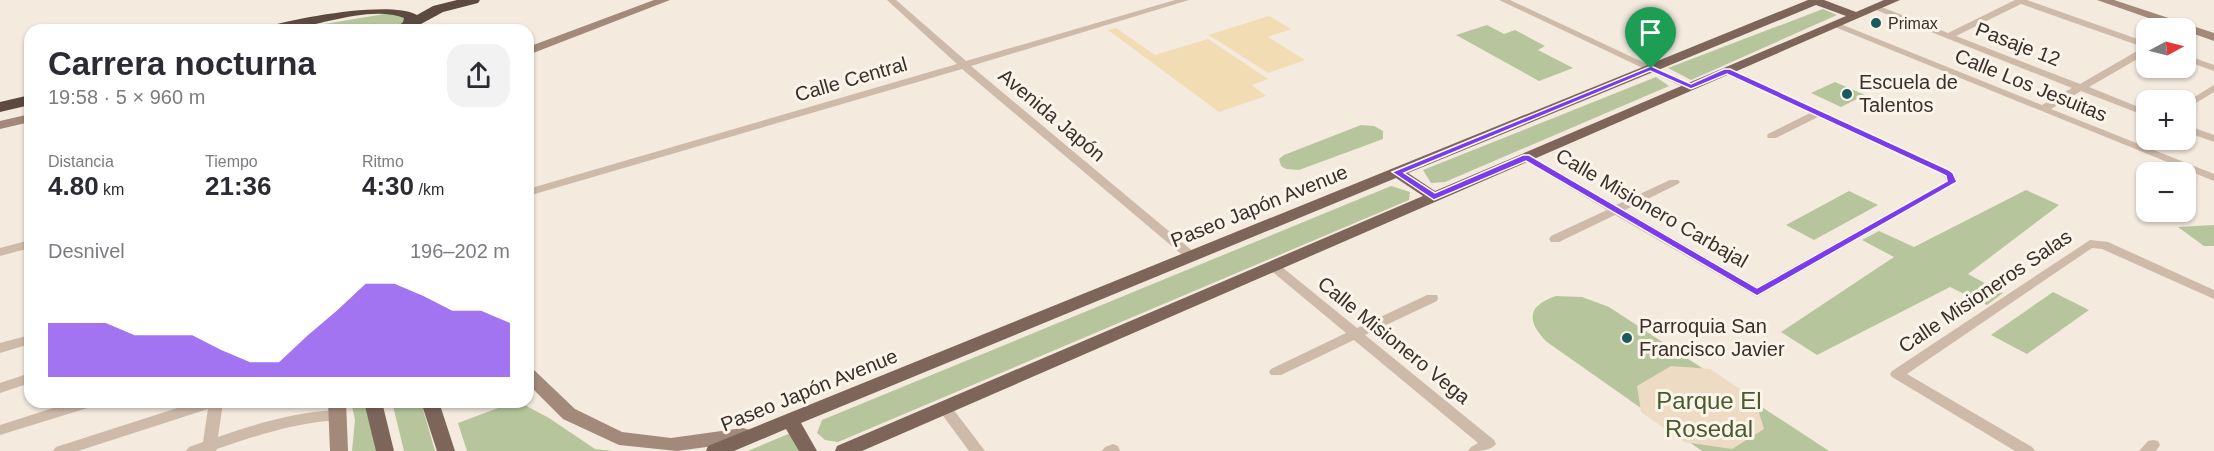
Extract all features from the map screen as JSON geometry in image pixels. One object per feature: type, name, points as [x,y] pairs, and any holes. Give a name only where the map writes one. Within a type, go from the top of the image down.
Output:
[{"type":"highway","points":[[296,24],[330,16],[451,0]]},
{"type":"highway","points":[[410,24],[438,9],[473,0]]},
{"type":"highway","points":[[387,9],[408,13],[411,16],[407,24]]},
{"type":"highway","points":[[0,107],[24,101]]},
{"type":"highway","points":[[0,114],[24,108]]},
{"type":"main road","name":"Paseo Japón Avenue","points":[[715,451],[1817,0]]},
{"type":"main road","points":[[1817,0],[1856,16]]},
{"type":"main road","points":[[844,451],[1894,0]]},
{"type":"main road","points":[[1397,172],[1434,197]]},
{"type":"main road","points":[[374,408],[385,451]]},
{"type":"main road","points":[[432,408],[446,451]]},
{"type":"main road","points":[[790,420],[808,451]]},
{"type":"street","points":[[534,49],[664,0]]},
{"type":"street","name":"Avenida Japón","points":[[891,0],[964,65],[1191,256]]},
{"type":"street","name":"Calle Central","points":[[534,191],[1185,0]]},
{"type":"street","points":[[1503,0],[1691,87]]},
{"type":"street","points":[[1948,36],[2022,0],[2136,41]]},
{"type":"street","points":[[2103,0],[2156,18]]},
{"type":"street","points":[[2133,0],[2214,27]]},
{"type":"street","name":"Pasaje 12","points":[[1876,8],[2136,109]]},
{"type":"street","name":"Calle Los Jesuitas","points":[[1835,25],[2214,178]]},
{"type":"street","points":[[2196,31],[2214,37]]},
{"type":"street","points":[[2043,109],[2136,56]]},
{"type":"street","points":[[2196,62],[2214,68]]},
{"type":"street","points":[[1727,71],[1819,113]]},
{"type":"street","points":[[2196,100],[2214,88]]},
{"type":"street","points":[[1772,136],[1819,113]]},
{"type":"street","name":"Calle Misionero Carbajal","points":[[1526,157],[1757,293],[1952,182],[1951,177],[1943,171],[1819,113]]},
{"type":"street","points":[[0,125],[24,119]]},
{"type":"street","points":[[2196,132],[2214,139]]},
{"type":"street","points":[[1555,239],[1674,182]]},
{"type":"street","name":"Calle Misioneros Salas","points":[[2027,451],[1896,374],[2090,244],[2096,243],[2214,295]]},
{"type":"street","points":[[0,252],[24,246]]},
{"type":"street","name":"Calle Misionero Vega","points":[[1273,266],[1356,334],[1483,447]]},
{"type":"street","points":[[1276,372],[1432,298]]},
{"type":"street","points":[[0,348],[24,341]]},
{"type":"street","points":[[0,388],[24,380]]},
{"type":"street","points":[[534,380],[569,414],[619,438],[671,445],[731,438],[770,429]]},
{"type":"street","points":[[0,430],[70,408]]},
{"type":"street","points":[[61,451],[195,408]]},
{"type":"street","points":[[209,448],[213,408]]},
{"type":"street","points":[[194,451],[209,448],[289,420],[337,408],[339,451]]},
{"type":"street","points":[[945,409],[977,451]]},
{"type":"green space","points":[[1823,9],[1837,15],[1691,80],[1668,68]]},
{"type":"green space","points":[[390,13],[406,19],[401,24],[325,24]]},
{"type":"green space","points":[[1487,25],[1504,34],[1515,30],[1545,46],[1538,50],[1573,68],[1539,81],[1456,35]]},
{"type":"green space","points":[[1656,77],[1669,86],[1445,182],[1431,183],[1423,170]]},
{"type":"green space","points":[[1835,82],[1865,95],[1841,107],[1811,93]]},
{"type":"green space","points":[[1361,125],[1374,126],[1383,131],[1383,139],[1299,170],[1286,169],[1281,166],[1279,159],[1284,155]]},
{"type":"green space","points":[[1391,186],[1410,192],[1409,200],[838,442],[825,440],[817,433],[822,420]]},
{"type":"green space","points":[[2026,190],[2059,205],[1968,274],[2003,293],[1987,305],[1950,287],[1817,355],[1781,332],[1894,257],[1862,240],[1879,231],[1914,247]]},
{"type":"green space","points":[[1849,191],[1878,205],[1814,240],[1786,225]]},
{"type":"green space","points":[[2214,225],[2214,246],[2204,246],[2178,227]]},
{"type":"green space","points":[[2053,292],[2089,310],[2027,354],[1991,335]]},
{"type":"green space","name":"Parque El Rosedal","points":[[1556,296],[1582,297],[1609,307],[1829,451],[1702,451],[1540,335],[1533,321],[1535,310],[1546,300]]},
{"type":"green space","points":[[352,408],[367,408],[378,451],[352,451],[355,420]]},
{"type":"green space","points":[[393,408],[423,408],[435,451],[404,451]]},
{"type":"green space","points":[[498,408],[530,408],[595,449],[613,451],[467,451],[458,423]]},
{"type":"green space","points":[[793,432],[803,451],[748,451]]},
{"type":"sand","points":[[1269,16],[1291,29],[1268,37],[1305,60],[1268,73],[1209,35]]},
{"type":"sand","points":[[1116,28],[1155,55],[1208,39],[1268,79],[1252,85],[1266,96],[1219,112],[1108,30]]},
{"type":"shaded area","points":[[1671,366],[1710,369],[1755,399],[1764,429],[1732,449],[1684,442],[1641,412],[1637,386]]},
{"type":"place","name":"Primax","points":[[1876,23]]},
{"type":"place","name":"Escuela de Talentos","points":[[1847,94]]},
{"type":"place","name":"Parroquia San Francisco Javier","points":[[1627,338]]},
{"type":"route","points":[[1651,69],[1691,87],[1727,71],[1943,171],[1953,180],[1757,293],[1526,157],[1434,197],[1397,172],[1651,69]]}]
